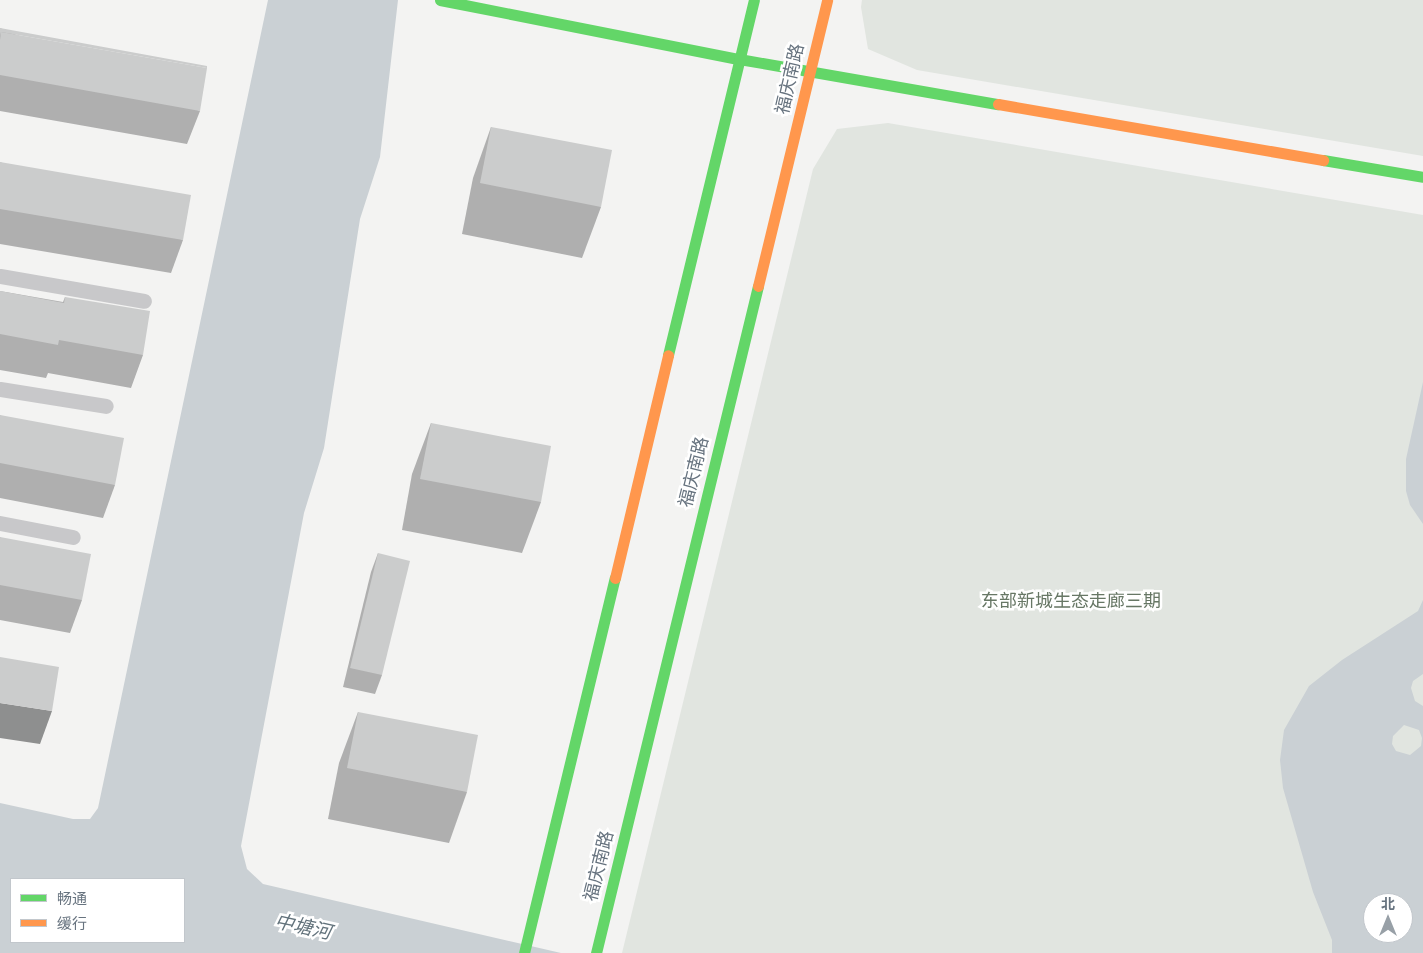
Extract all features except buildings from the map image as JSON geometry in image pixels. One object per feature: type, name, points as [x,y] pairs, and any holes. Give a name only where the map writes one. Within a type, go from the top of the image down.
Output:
[{"type":"main road","points":[[440,0],[739,59],[1423,177]]},
{"type":"main road","points":[[524,953],[754,0]]},
{"type":"main road","name":"福庆南路","points":[[597,950],[827,0]]},
{"type":"lane","points":[[0,276],[144,301]]},
{"type":"lane","points":[[0,389],[106,406]]},
{"type":"lane","points":[[0,522],[73,537]]},
{"type":"green space","points":[[862,0],[1423,0],[1423,156],[917,70],[868,49],[861,7]]},
{"type":"green space","name":"东部新城生态走廊三期","points":[[888,123],[1423,215],[1423,953],[622,953],[813,169],[837,129]]},
{"type":"water","name":"中塘河","points":[[268,0],[398,0],[380,157],[360,219],[324,448],[304,513],[241,846],[247,869],[263,884],[561,953],[0,953],[0,803],[73,819],[90,819],[98,808]]},
{"type":"water","points":[[1423,382],[1423,524],[1410,505],[1406,491],[1406,459]]},
{"type":"water","points":[[1423,600],[1423,674],[1413,681],[1411,688],[1415,701],[1423,706],[1423,953],[1332,953],[1332,940],[1313,892],[1283,788],[1280,760],[1284,730],[1309,686],[1342,660],[1418,611]],"holes":[[[1404,725],[1419,730],[1422,738],[1421,746],[1410,755],[1396,751],[1392,744],[1393,736]]]},
{"type":"traffic: fast","points":[[440,0],[739,59],[998,104]]},
{"type":"traffic: fast","points":[[668,355],[754,0]]},
{"type":"traffic: fast","points":[[1323,160],[1423,177]]},
{"type":"traffic: fast","points":[[596,953],[758,286]]},
{"type":"traffic: fast","points":[[524,953],[615,578]]},
{"type":"traffic: slow","points":[[758,286],[827,0]]},
{"type":"traffic: slow","points":[[998,104],[1323,160]]},
{"type":"traffic: slow","points":[[615,578],[668,355]]}]
